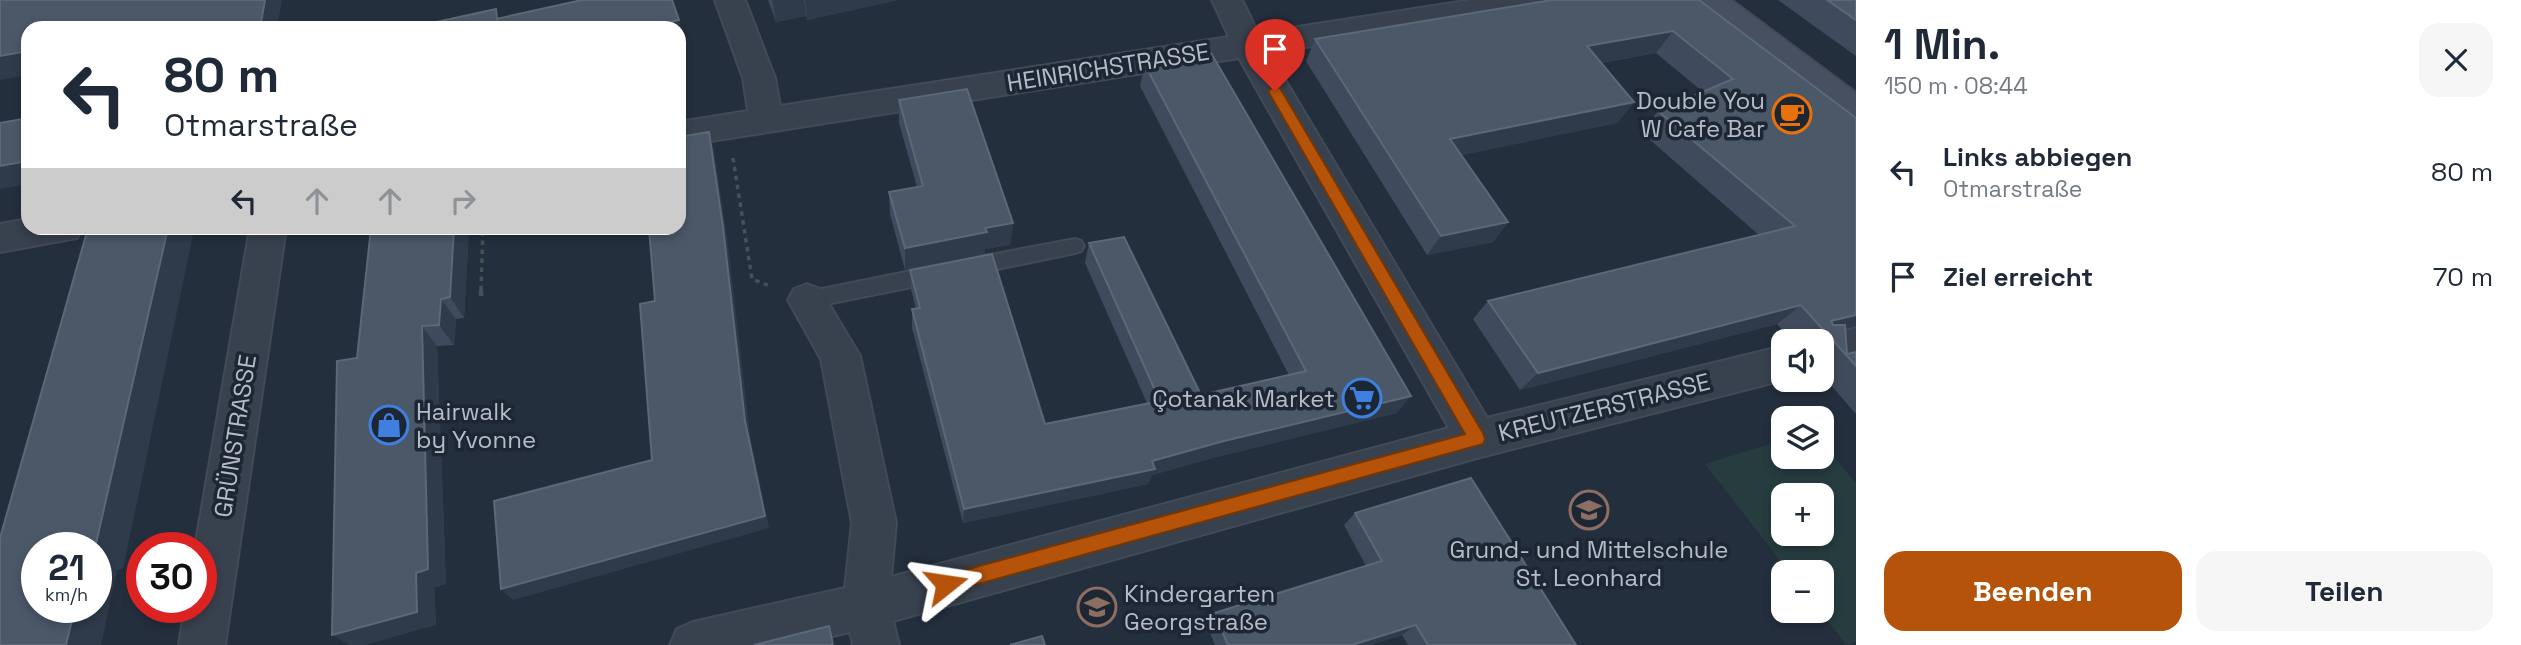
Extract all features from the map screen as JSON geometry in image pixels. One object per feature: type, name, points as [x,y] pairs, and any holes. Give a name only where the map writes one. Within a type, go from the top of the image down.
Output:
[{"type":"main road","points":[[1710,0],[1856,110]]},
{"type":"street","points":[[730,0],[759,78],[766,121]]},
{"type":"street","points":[[1227,0],[1248,45],[1477,439]]},
{"type":"street","name":"HEINRICHSTRASSE","points":[[686,133],[1538,0]]},
{"type":"street","points":[[0,238],[21,235]]},
{"type":"street","name":"GRÜNSTRASSE","points":[[202,645],[267,235]]},
{"type":"street","points":[[807,300],[840,356],[874,523],[871,626]]},
{"type":"street","points":[[1834,350],[1856,345]]},
{"type":"street","name":"KREUTZERSTRASSE","points":[[693,645],[871,626],[1477,439],[1771,366]]},
{"type":"lane","points":[[807,300],[1075,246]]},
{"type":"path","points":[[727,127],[752,279],[807,300]]},
{"type":"path","points":[[481,296],[483,235]]},
{"type":"green space","points":[[1771,444],[1771,469],[1834,469],[1834,457],[1856,483],[1856,642],[1847,645],[1829,623],[1834,623],[1834,560],[1780,560],[1705,464]]},
{"type":"building","points":[[0,0],[265,0],[261,21],[21,21],[21,52],[0,56]]},
{"type":"building","points":[[582,0],[672,0],[679,20],[496,21]]},
{"type":"building","points":[[1552,0],[1699,0],[1856,118],[1856,315],[1831,321],[1833,325],[1845,325],[1847,354],[1856,352],[1856,366],[1834,342],[1834,329],[1823,329],[1801,305],[1538,373],[1488,301],[1795,226],[1658,111],[1733,79],[1673,31],[1587,46],[1634,102],[1450,139],[1508,222],[1441,236],[1315,39]]},
{"type":"building","points":[[1827,0],[1856,0],[1856,20]]},
{"type":"building","points":[[496,9],[497,21],[441,21]]},
{"type":"building","points":[[1211,53],[1411,396],[1152,461],[1155,469],[964,509],[912,309],[920,308],[910,270],[992,254],[1045,424],[1160,401],[1089,243],[1124,237],[1201,395],[1306,371],[1145,65]]},
{"type":"building","points":[[967,89],[1013,223],[985,228],[987,232],[905,248],[889,192],[923,186],[899,100]]},
{"type":"building","points":[[21,119],[21,162],[0,166],[0,123]]},
{"type":"building","points":[[709,132],[723,227],[745,421],[765,516],[501,589],[494,501],[652,460],[640,304],[655,301],[650,235],[686,235],[686,136]]},
{"type":"building","points":[[86,235],[166,235],[99,532],[21,532],[21,623],[71,623],[66,645],[0,645],[0,538]]},
{"type":"building","points":[[370,235],[454,235],[450,297],[441,299],[439,325],[422,326],[428,569],[416,573],[417,612],[332,635],[337,361],[357,358]]},
{"type":"building","points":[[1471,478],[1576,645],[1428,645],[1416,625],[1352,645],[1228,645],[1214,613],[1382,561],[1355,513]]},
{"type":"building","points":[[829,626],[833,645],[754,645]]},
{"type":"building","points":[[1042,636],[1045,645],[1010,645]]},
{"type":"place","name":"Double You W Cafe Bar","points":[[1792,114]]},
{"type":"place","name":"Çotanak Market","points":[[1362,398]]},
{"type":"place","name":"Hairwalk by Yvonne","points":[[389,425]]},
{"type":"place","name":"Grund- und Mittelschule St. Leonhard","points":[[1589,510]]},
{"type":"place","name":"Kindergarten Georgstraße","points":[[1097,607]]},
{"type":"route","points":[[946,584],[1477,439],[1275,91]]}]
